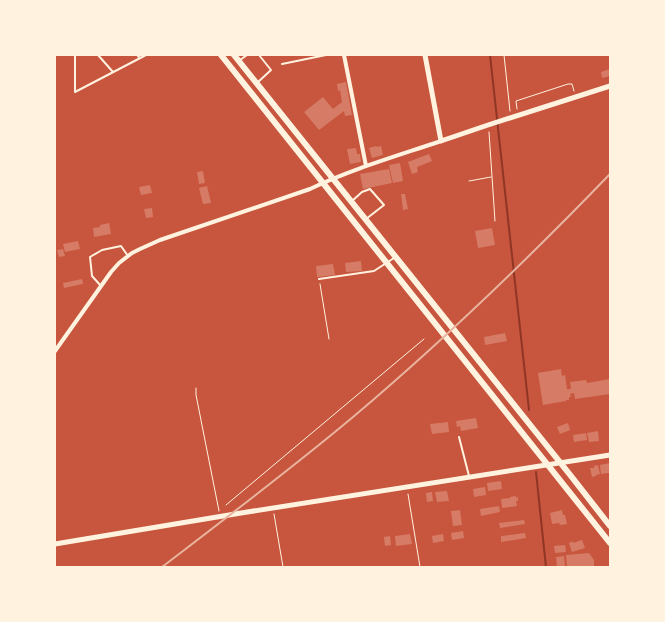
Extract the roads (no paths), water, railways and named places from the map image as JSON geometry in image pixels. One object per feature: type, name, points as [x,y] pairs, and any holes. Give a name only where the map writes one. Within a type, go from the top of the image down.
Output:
[{"type":"highway","points":[[221,55],[610,543]]},
{"type":"highway","points":[[234,55],[610,526]]},
{"type":"street","points":[[344,55],[366,166]]},
{"type":"street","points":[[425,55],[441,142]]},
{"type":"street","points":[[55,351],[111,272],[128,256],[140,248],[310,189],[366,166],[610,86]]},
{"type":"street","points":[[55,544],[610,455]]},
{"type":"lane","points":[[75,55],[75,92],[146,55]]},
{"type":"lane","points":[[98,55],[113,72]]},
{"type":"lane","points":[[137,55],[140,58]]},
{"type":"lane","points":[[239,61],[247,55]]},
{"type":"lane","points":[[256,83],[271,70],[259,55]]},
{"type":"lane","points":[[282,64],[326,55]]},
{"type":"lane","points":[[351,202],[362,192],[370,189],[384,205],[366,220]]},
{"type":"lane","points":[[101,286],[92,276],[90,256],[102,250],[121,246],[128,256]]},
{"type":"lane","points":[[319,279],[374,271],[395,257]]},
{"type":"lane","points":[[459,437],[469,477]]},
{"type":"waterway","points":[[490,55],[529,410]]},
{"type":"waterway","points":[[536,472],[546,567]]},
{"type":"railway","points":[[162,567],[306,455],[387,388],[484,299],[610,174]]}]
